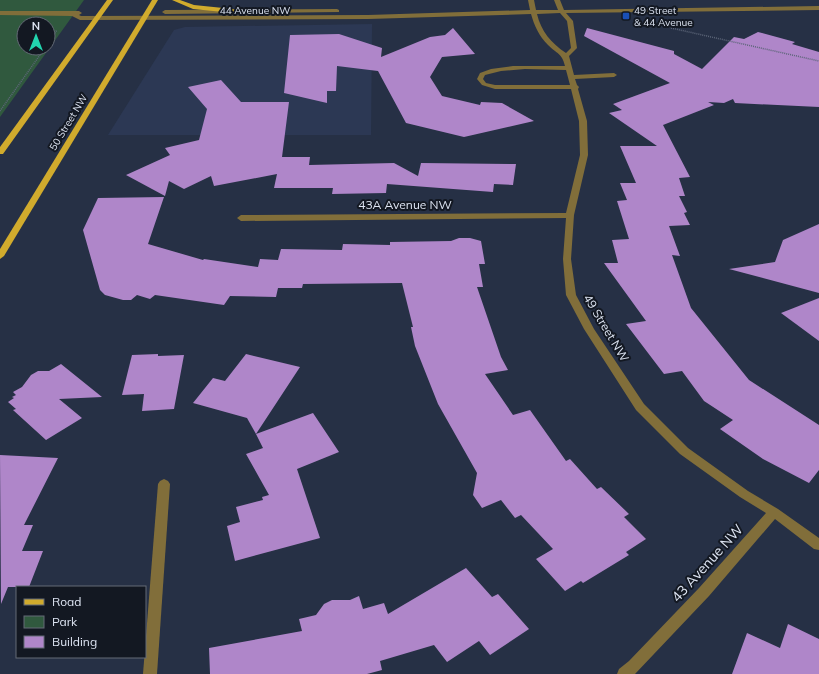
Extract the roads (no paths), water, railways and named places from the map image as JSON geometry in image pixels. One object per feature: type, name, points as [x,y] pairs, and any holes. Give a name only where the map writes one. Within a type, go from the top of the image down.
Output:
[{"type":"main road","points":[[0,152],[110,0]]},
{"type":"main road","name":"50 Street NW","points":[[0,256],[155,0]]},
{"type":"main road","points":[[175,0],[194,7],[233,11]]},
{"type":"street","points":[[531,0],[535,21],[552,47],[566,56],[574,48],[570,21],[562,12],[557,0]]},
{"type":"street","name":"44 Avenue NW","points":[[0,13],[73,14],[87,11],[562,12],[819,8]]},
{"type":"street","name":"44 Avenue NW","points":[[73,14],[80,18],[144,18],[368,17],[533,12]]},
{"type":"street","name":"49 Street NW","points":[[566,56],[576,87],[584,121],[584,155],[570,215],[567,259],[571,295],[589,329],[640,407],[684,451],[744,494],[774,512]]},
{"type":"street","points":[[576,87],[495,87],[484,84],[480,79],[482,74],[500,68],[614,75]]},
{"type":"street","name":"43A Avenue NW","points":[[241,218],[570,215]]},
{"type":"street","points":[[150,674],[164,484]]},
{"type":"street","points":[[774,512],[819,545]]},
{"type":"street","name":"43 Avenue NW","points":[[624,674],[634,666],[704,592],[774,512]]},
{"type":"place","name":"49 Street & 44 Avenue","points":[[626,16]]}]
